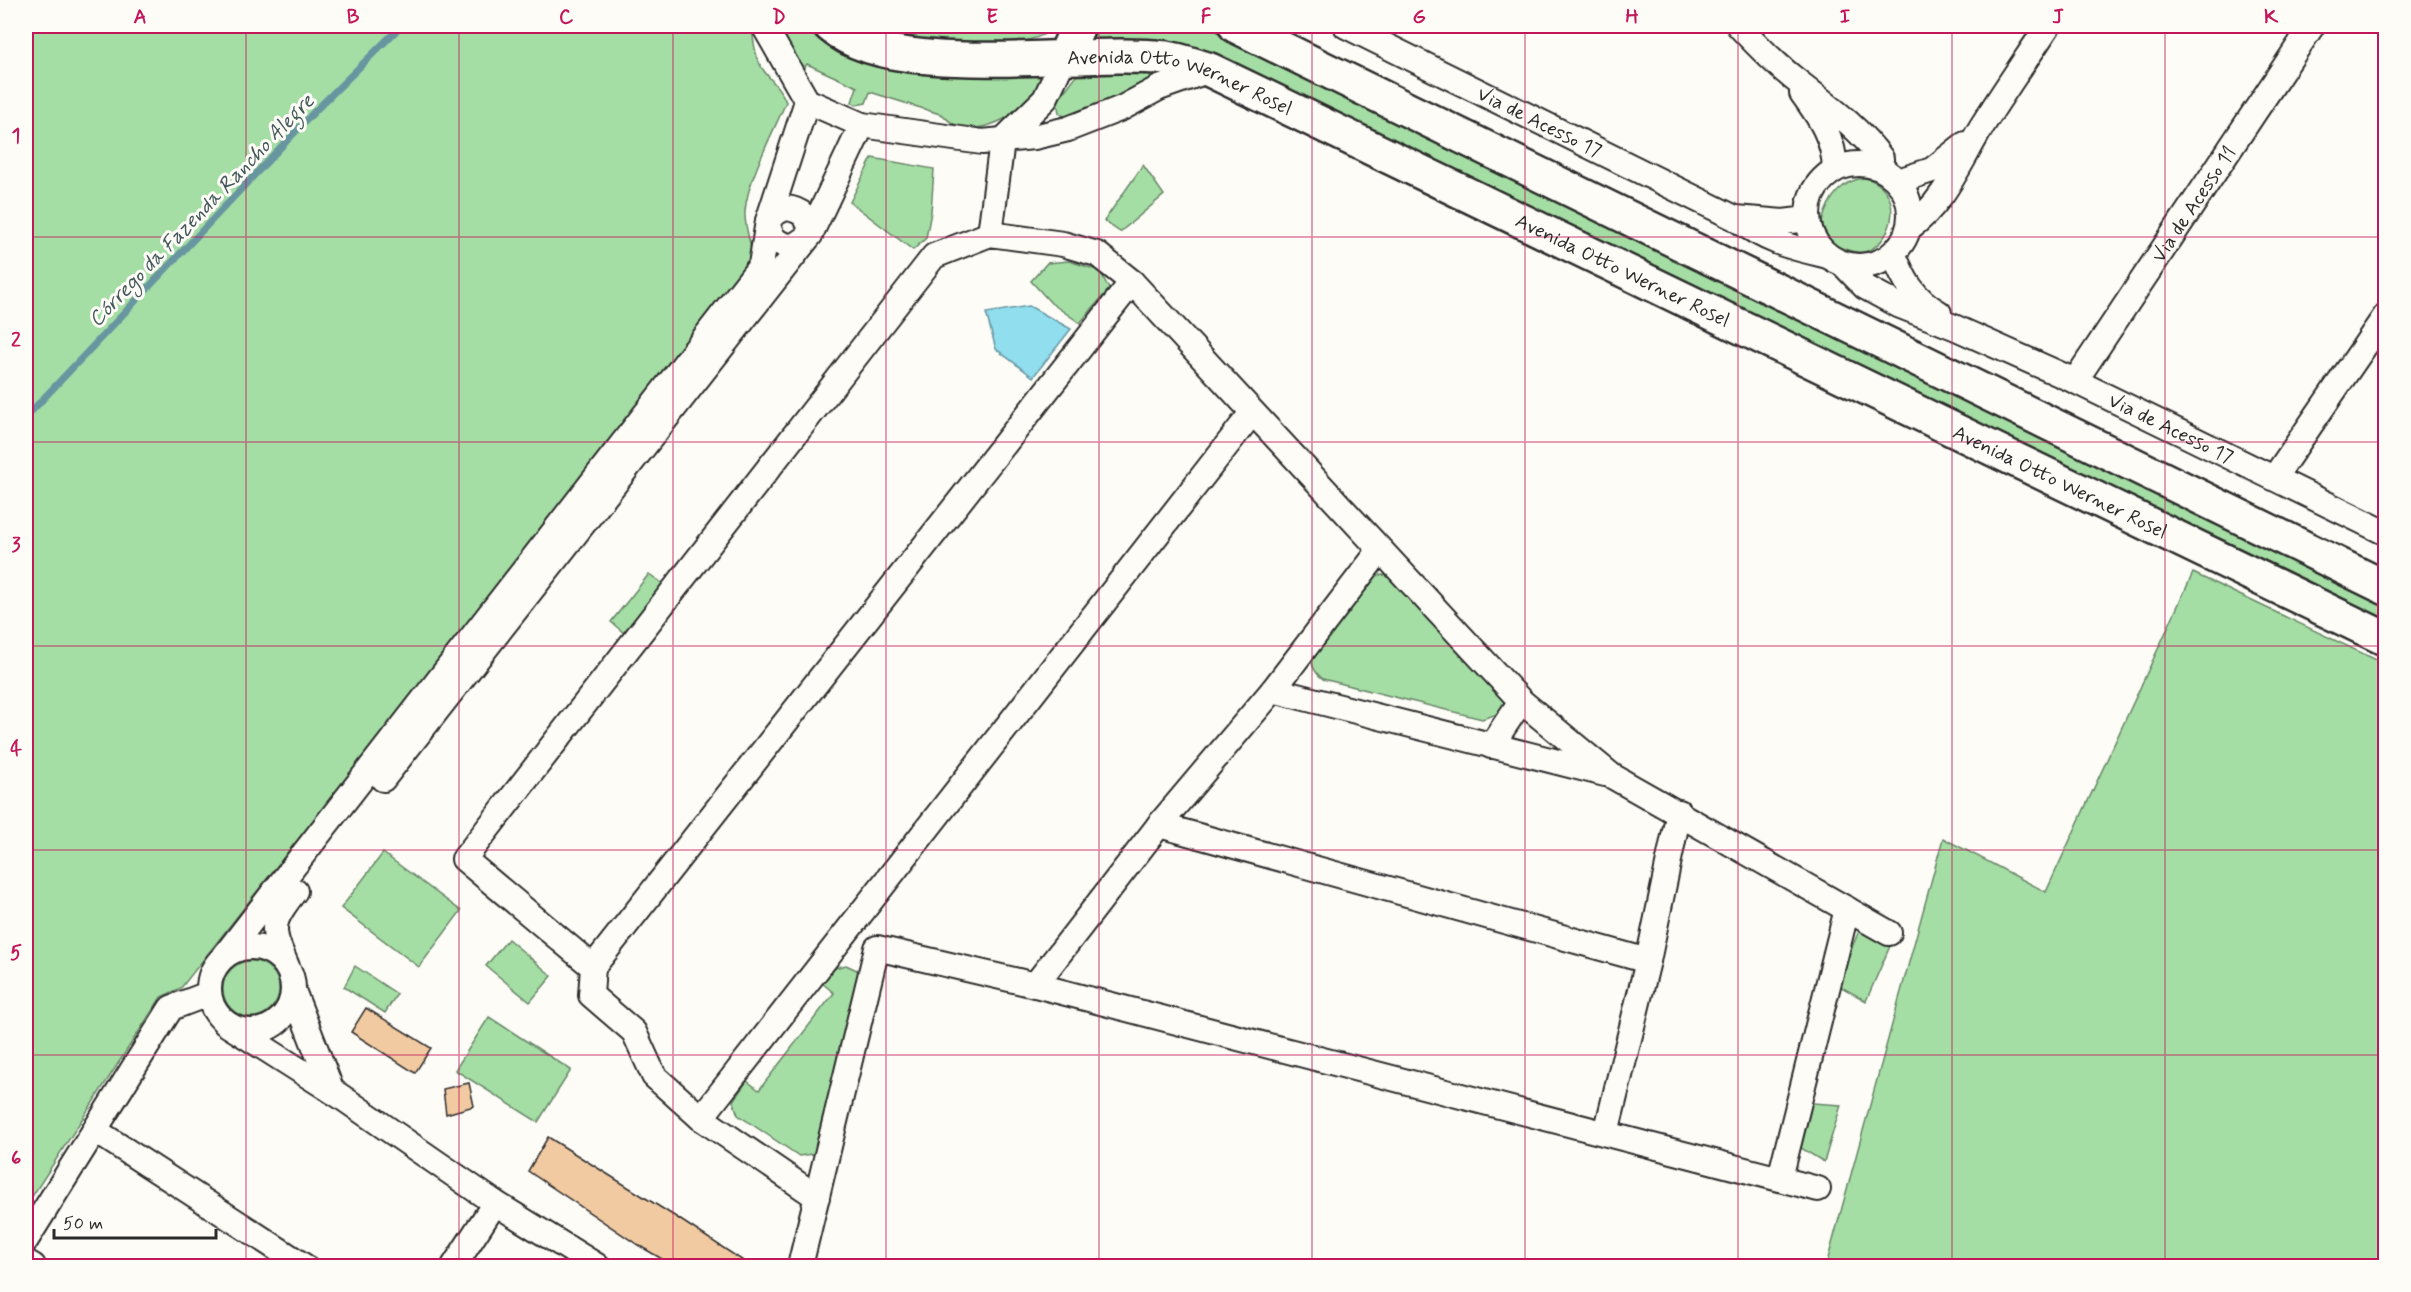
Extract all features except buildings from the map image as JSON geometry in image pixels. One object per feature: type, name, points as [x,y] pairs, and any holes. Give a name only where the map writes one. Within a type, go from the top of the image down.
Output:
[{"type":"street","points":[[764,26],[807,101],[861,125],[982,142],[1034,137],[1068,129],[1122,108],[1159,88],[1210,70]]},
{"type":"street","name":"Avenida Otto Werner Rosel","points":[[831,26],[858,40],[890,51],[923,56],[1020,60],[1065,56],[1168,58],[1210,70],[2385,639]]},
{"type":"street","points":[[990,234],[1002,141],[1045,99],[1078,26]]},
{"type":"street","points":[[1236,26],[2385,588]]},
{"type":"street","name":"Via de Acesso 17","points":[[1346,26],[1735,218],[1757,234],[1778,245],[1836,260],[1865,287],[1923,316],[1954,327],[2075,381],[2385,532]]},
{"type":"street","points":[[1739,26],[1791,76],[1829,105],[1869,142],[1890,174],[1907,195],[1911,212],[1909,228],[1903,242],[1893,253],[1878,262],[1861,266],[1836,260],[1811,233],[1808,219],[1809,204],[1814,190],[1823,178],[1835,169],[1850,164],[1866,164],[1890,174],[1937,166],[1980,130]]},
{"type":"street","points":[[1909,228],[1925,217],[2048,26]]},
{"type":"street","name":"Via de Acesso 11","points":[[2075,381],[2312,26]]},
{"type":"street","points":[[1791,76],[1828,133],[1834,151],[1835,169]]},
{"type":"street","points":[[597,1266],[495,1203],[332,1091],[225,1023],[211,1006],[208,994],[209,980],[215,966],[761,265],[768,220],[807,101]]},
{"type":"street","points":[[332,1091],[294,993],[291,973],[274,937],[276,915],[810,235],[861,125]]},
{"type":"street","name":"Via de Acesso 17","points":[[1735,218],[1783,222],[1808,219]]},
{"type":"street","points":[[768,220],[769,232],[779,243],[794,246],[810,235]]},
{"type":"street","points":[[593,966],[464,859],[934,256],[990,234],[1062,244],[1097,255],[1132,282],[1521,701],[1612,776],[1889,933]]},
{"type":"street","name":"Via de Acesso 17","points":[[1893,253],[1904,280],[1916,298],[1942,315],[1954,327]]},
{"type":"street","points":[[817,1197],[700,1118],[654,1076],[634,1032],[591,995],[593,966],[1132,282]]},
{"type":"street","points":[[2274,478],[2385,315]]},
{"type":"street","points":[[700,1118],[1252,413]]},
{"type":"street","points":[[1035,985],[1159,825],[1273,690],[1380,550]]},
{"type":"street","points":[[1273,690],[1612,776]]},
{"type":"street","points":[[1491,746],[1521,701]]},
{"type":"street","points":[[1606,1133],[1648,961],[1679,812]]},
{"type":"street","points":[[1159,825],[1648,961]]},
{"type":"street","points":[[1780,1178],[1847,909]]},
{"type":"street","points":[[843,937],[877,948],[1035,985],[1818,1189]]},
{"type":"street","points":[[225,956],[237,949],[250,946],[264,948],[276,954],[286,964]]},
{"type":"street","points":[[800,1266],[877,948]]},
{"type":"street","points":[[225,1023],[249,1032],[274,1025],[290,1006],[294,993]]},
{"type":"street","points":[[26,1240],[171,1008],[208,994]]},
{"type":"street","points":[[96,1131],[304,1266]]},
{"type":"street","points":[[454,1266],[495,1203]]},
{"type":"street","points":[[26,1262],[33,1266]]},
{"type":"green space","points":[[26,26],[752,26],[758,61],[786,102],[749,190],[745,216],[751,251],[749,266],[181,988],[161,997],[26,1206]]},
{"type":"green space","points":[[767,26],[800,26],[828,46],[873,66],[976,75],[1045,68],[1043,80],[1033,97],[1009,116],[981,127],[967,128],[954,124],[943,115],[870,92],[866,103],[856,105],[852,102],[857,87],[807,64],[803,70]]},
{"type":"green space","points":[[878,26],[1059,26],[1040,36],[1018,42],[995,46],[970,46],[920,39]]},
{"type":"green space","points":[[1097,26],[1206,26],[2385,600],[2385,628],[1209,54],[1098,40],[1093,38]]},
{"type":"green space","points":[[1155,72],[1159,74],[1111,102],[1067,118],[1059,113],[1057,101],[1076,76]]},
{"type":"green space","points":[[872,158],[934,169],[931,212],[926,238],[913,250],[850,202]]},
{"type":"green space","points":[[1143,165],[1164,195],[1120,232],[1104,221]]},
{"type":"green space","points":[[1864,178],[1877,183],[1886,191],[1891,202],[1890,226],[1885,237],[1877,245],[1865,252],[1850,251],[1832,242],[1822,222],[1836,193],[1848,183]]},
{"type":"green space","points":[[1069,261],[1100,271],[1109,289],[1080,323],[1051,303],[1031,281],[1047,263]]},
{"type":"green space","points":[[2193,573],[2385,664],[2385,1266],[1826,1266],[1943,838],[2046,892]]},
{"type":"green space","points":[[649,574],[665,585],[625,634],[611,622]]},
{"type":"green space","points":[[1374,576],[1391,576],[1506,700],[1501,713],[1482,719],[1323,679],[1317,674],[1312,665],[1311,653]]},
{"type":"green space","points":[[383,853],[461,911],[419,967],[341,908]]},
{"type":"green space","points":[[1859,931],[1890,946],[1866,1001],[1836,984]]},
{"type":"green space","points":[[508,939],[552,976],[530,1002],[486,966]]},
{"type":"green space","points":[[251,961],[262,963],[271,969],[277,978],[279,989],[277,1000],[271,1009],[262,1015],[251,1017],[240,1015],[231,1009],[225,1000],[223,989],[225,978],[231,969],[240,963]]},
{"type":"green space","points":[[846,965],[861,972],[818,1149],[813,1154],[799,1156],[738,1115],[733,1101],[747,1081],[759,1090],[834,993],[822,983],[835,968]]},
{"type":"green space","points":[[355,966],[397,994],[385,1013],[344,987]]},
{"type":"green space","points":[[489,1017],[571,1070],[538,1122],[455,1070]]},
{"type":"green space","points":[[1812,1103],[1841,1105],[1824,1162],[1801,1148]]},
{"type":"water","points":[[1029,306],[1071,329],[1033,377],[996,349],[986,313]]},
{"type":"waterway","name":"Córrego da Fazenda Rancho Alegre","points":[[26,417],[314,112],[401,26]]}]
